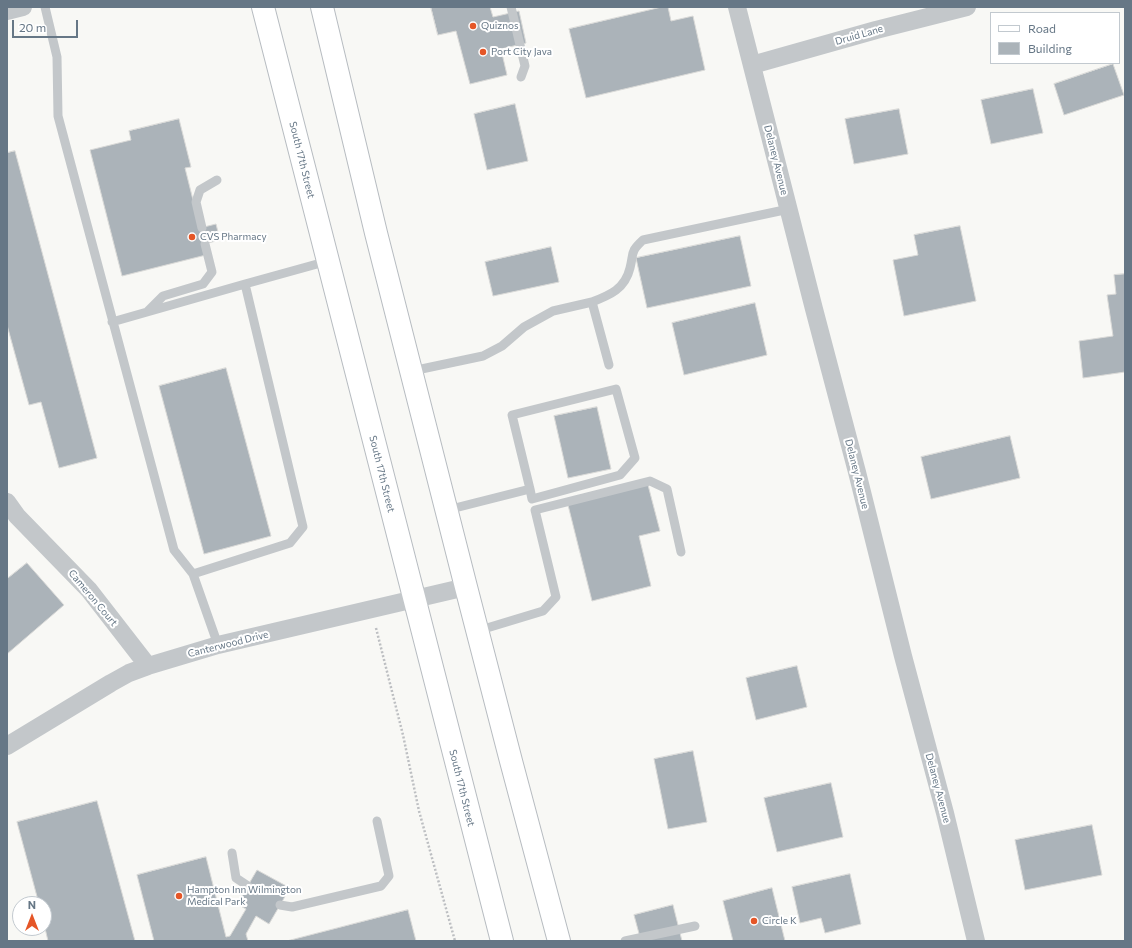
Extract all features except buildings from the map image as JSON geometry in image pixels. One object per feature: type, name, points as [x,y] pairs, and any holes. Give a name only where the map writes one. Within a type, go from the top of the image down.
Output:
[{"type":"main road","name":"South 17th Street","points":[[263,7],[502,941]]},
{"type":"main road","points":[[322,7],[376,233],[510,761],[559,941]]},
{"type":"street","points":[[7,11],[23,7]]},
{"type":"street","name":"Delaney Avenue","points":[[737,7],[903,656],[945,814],[976,941]]},
{"type":"street","name":"Druid Lane","points":[[752,65],[876,30],[967,7]]},
{"type":"street","name":"Cameron Court","points":[[7,502],[12,520],[89,590],[148,666]]},
{"type":"street","name":"Canterwood Drive","points":[[7,746],[111,683],[148,666],[218,645],[466,587]]},
{"type":"lane","points":[[45,7],[57,56],[58,116],[112,322],[174,550],[193,574],[218,645]]},
{"type":"lane","points":[[511,7],[525,66],[521,77]]},
{"type":"lane","points":[[202,228],[196,202],[200,190],[217,180]]},
{"type":"lane","points":[[412,371],[483,356],[502,346],[524,327],[553,311],[592,302],[612,294],[624,282],[630,270],[633,248],[642,240],[789,209]]},
{"type":"lane","points":[[146,312],[163,296],[203,284],[212,272],[205,244]]},
{"type":"lane","points":[[112,322],[328,261]]},
{"type":"lane","points":[[193,574],[290,543],[303,526],[245,284]]},
{"type":"lane","points":[[592,302],[609,365]]},
{"type":"lane","points":[[616,389],[635,458],[620,475],[532,499],[530,489],[512,415],[616,389]]},
{"type":"lane","points":[[477,631],[544,611],[556,597],[535,510],[650,481],[667,490],[681,552]]},
{"type":"lane","points":[[447,510],[530,489]]},
{"type":"lane","points":[[280,905],[292,907],[381,886],[389,876],[377,821]]},
{"type":"lane","points":[[232,854],[236,878],[248,886]]},
{"type":"lane","points":[[625,941],[695,926]]},
{"type":"path","points":[[376,628],[403,735],[419,811],[455,941]]},
{"type":"place","name":"Quiznos","points":[[473,26]]},
{"type":"place","name":"Port City Java","points":[[483,52]]},
{"type":"place","name":"CVS Pharmacy","points":[[192,237]]},
{"type":"place","name":"Hampton Inn Wilmington Medical Park","points":[[179,896]]},
{"type":"place","name":"Circle K","points":[[754,921]]}]
